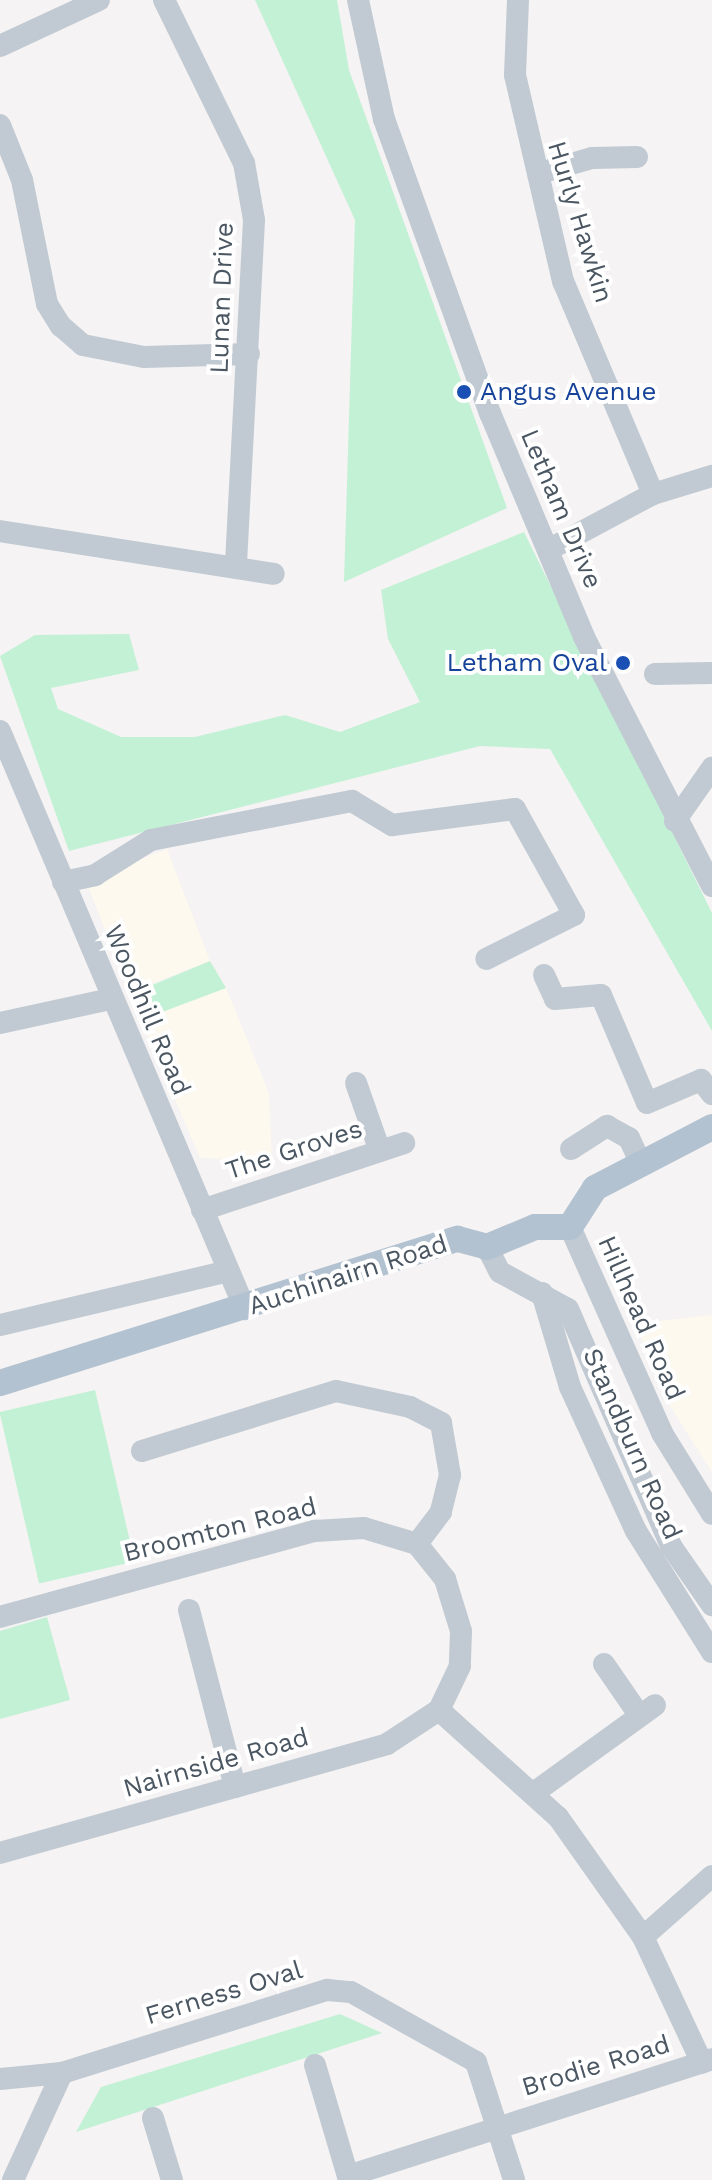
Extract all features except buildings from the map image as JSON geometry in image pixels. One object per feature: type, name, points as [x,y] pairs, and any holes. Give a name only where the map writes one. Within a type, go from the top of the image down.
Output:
[{"type":"main road","points":[[570,1227],[584,1197],[712,1127]]},
{"type":"main road","name":"Auchinairn Road","points":[[0,1383],[245,1309],[458,1239],[487,1247],[535,1227],[570,1227]]},
{"type":"street","points":[[0,46],[99,0]]},
{"type":"street","name":"Lunan Drive","points":[[164,0],[244,163],[254,220],[236,568]]},
{"type":"street","name":"Letham Drive","points":[[358,0],[384,119],[548,550],[675,821],[712,886]]},
{"type":"street","name":"Hurly Hawkin","points":[[518,0],[515,75],[563,281],[653,494]]},
{"type":"street","points":[[0,125],[22,180],[47,304],[61,326],[83,345],[144,357],[249,354]]},
{"type":"street","points":[[540,173],[592,158],[637,157]]},
{"type":"street","points":[[548,550],[653,494],[712,476]]},
{"type":"street","points":[[0,531],[274,574]]},
{"type":"street","points":[[655,674],[712,673]]},
{"type":"street","name":"Woodhill Road","points":[[0,731],[110,999],[245,1309]]},
{"type":"street","points":[[675,821],[712,768]]},
{"type":"street","points":[[63,882],[95,875],[151,840],[352,801],[392,825],[515,809],[574,915],[486,959]]},
{"type":"street","points":[[544,975],[555,999],[601,995],[647,1103],[701,1080],[712,1094]]},
{"type":"street","points":[[0,1023],[110,999]]},
{"type":"street","points":[[356,1083],[380,1151]]},
{"type":"street","points":[[571,1149],[607,1126],[629,1138],[641,1164]]},
{"type":"street","name":"The Groves","points":[[202,1210],[404,1143]]},
{"type":"street","name":"Hillhead Road","points":[[570,1227],[662,1433],[712,1514]]},
{"type":"street","name":"Standburn Road","points":[[487,1247],[500,1272],[568,1309],[671,1546],[712,1605]]},
{"type":"street","points":[[0,1325],[229,1271]]},
{"type":"street","name":"Standburn Road","points":[[542,1293],[570,1387],[636,1531],[712,1652]]},
{"type":"street","points":[[142,1451],[336,1391],[410,1407],[441,1423],[450,1460],[441,1512],[417,1544],[445,1579],[461,1631],[460,1666],[439,1710],[535,1792],[643,1937],[707,2061]]},
{"type":"street","name":"Broomton Road","points":[[0,1617],[315,1531],[364,1528],[417,1544]]},
{"type":"street","points":[[189,1610],[235,1787]]},
{"type":"street","points":[[535,1792],[647,1710],[604,1664]]},
{"type":"street","name":"Nairnside Road","points":[[0,1853],[387,1744],[439,1710]]},
{"type":"street","points":[[643,1937],[712,1876]]},
{"type":"street","name":"Ferness Oval","points":[[0,2079],[62,2073],[327,1990],[351,1992],[465,2049],[497,2126],[514,2180]]},
{"type":"street","name":"Brodie Road","points":[[348,2178],[497,2126],[707,2061]]},
{"type":"street","points":[[315,2065],[348,2178]]},
{"type":"street","points":[[13,2180],[62,2073]]},
{"type":"street","points":[[153,2118],[172,2180]]},
{"type":"shaded area","points":[[167,849],[210,961],[129,992],[86,880]]},
{"type":"shaded area","points":[[226,988],[269,1093],[272,1161],[200,1158],[141,1020]]},
{"type":"shaded area","points":[[712,1315],[712,1472],[670,1406],[635,1324]]},
{"type":"green space","points":[[255,0],[337,0],[349,70],[507,508],[344,582],[355,220]]},
{"type":"green space","points":[[524,532],[712,913],[712,1031],[550,749],[480,746],[69,851],[0,656],[35,635],[129,634],[139,670],[51,688],[58,709],[121,737],[195,737],[285,715],[340,732],[420,702],[388,639],[381,590]]},
{"type":"green space","points":[[210,961],[226,988],[141,1020],[131,994]]},
{"type":"green space","points":[[95,1390],[135,1561],[39,1584],[0,1412]]},
{"type":"green space","points":[[47,1617],[70,1700],[0,1719],[0,1631]]},
{"type":"green space","points":[[340,2014],[382,2033],[76,2132],[101,2087]]},
{"type":"place","name":"Angus Avenue","points":[[464,392]]},
{"type":"place","name":"Letham Oval","points":[[623,663]]}]
